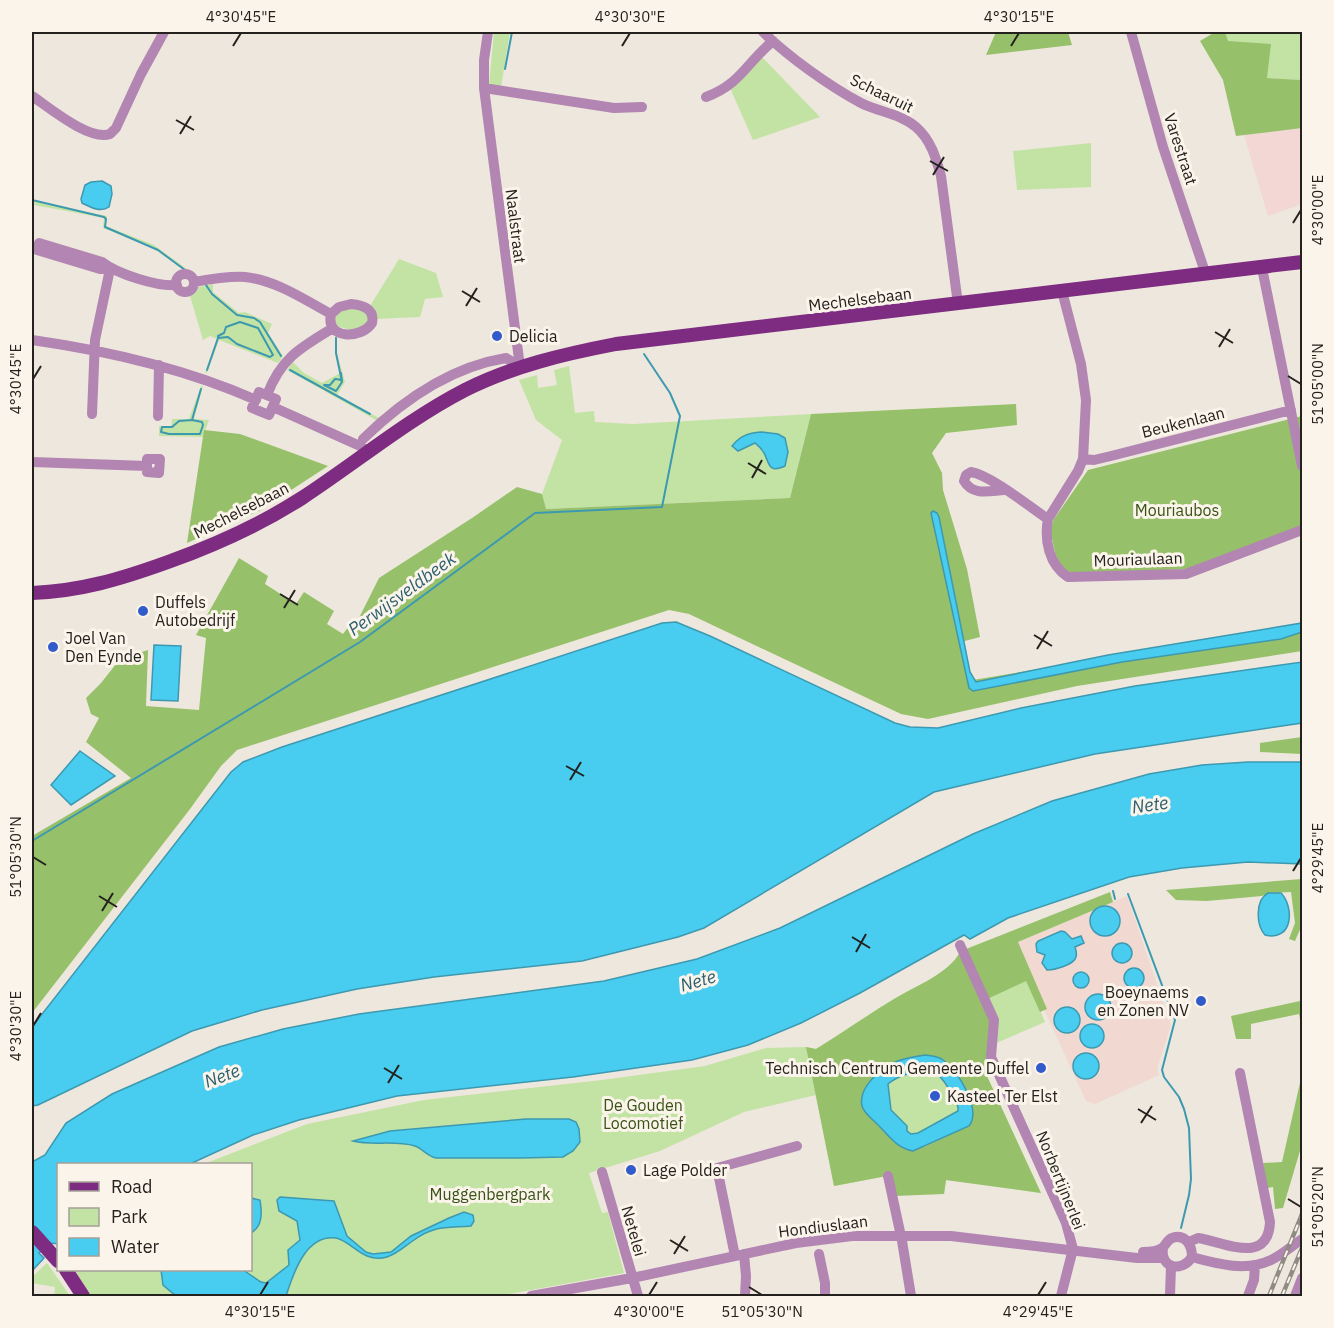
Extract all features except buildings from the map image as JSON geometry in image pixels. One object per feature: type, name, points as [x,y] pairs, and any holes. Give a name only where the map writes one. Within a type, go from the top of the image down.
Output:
[{"type":"main road","points":[[1262,268],[1302,262]]},
{"type":"main road","name":"Mechelsebaan","points":[[32,593],[66,591],[109,583],[221,542],[302,498],[366,445],[442,403],[492,377],[574,352],[616,344],[1262,268]]},
{"type":"main road","points":[[32,1232],[57,1260]]},
{"type":"main road","points":[[67,1271],[83,1296]]},
{"type":"street","points":[[32,96],[86,131],[106,136],[116,128],[164,32]]},
{"type":"street","name":"Naalstraat","points":[[488,32],[484,60],[484,88],[520,367]]},
{"type":"street","name":"Schaaruit","points":[[763,32],[806,67],[862,103],[891,113],[915,126],[928,142],[941,176],[958,304]]},
{"type":"street","name":"Varestraat","points":[[1131,32],[1163,147],[1206,275]]},
{"type":"street","points":[[706,97],[734,83],[773,41]]},
{"type":"street","points":[[484,88],[615,108],[642,107]]},
{"type":"street","points":[[110,269],[102,262],[39,243],[37,250],[163,285],[177,285],[179,278],[184,274],[192,277],[194,282],[235,277],[255,279],[276,286],[331,314]]},
{"type":"street","points":[[1262,268],[1291,410],[1299,429],[1302,466]]},
{"type":"street","points":[[92,414],[94,349],[110,269]]},
{"type":"street","points":[[1004,490],[1048,519],[1078,471],[1089,459],[1082,364],[1062,291]]},
{"type":"street","points":[[351,304],[366,308],[373,317],[369,328],[361,333],[345,334],[333,328],[330,322],[331,314],[339,307],[351,304]]},
{"type":"street","points":[[267,395],[274,377],[289,357],[333,328]]},
{"type":"street","points":[[32,340],[94,349],[159,365],[256,400]]},
{"type":"street","name":"Mechelsebaan","points":[[366,445],[395,410],[432,385],[461,371],[493,360],[506,358],[520,367]]},
{"type":"street","points":[[158,416],[159,365]]},
{"type":"street","points":[[432,385],[442,403]]},
{"type":"street","points":[[259,392],[267,395],[276,399],[269,415],[252,408],[259,392]]},
{"type":"street","points":[[273,407],[360,446],[366,445]]},
{"type":"street","name":"Beukenlaan","points":[[1089,459],[1291,410]]},
{"type":"street","points":[[32,462],[147,466]]},
{"type":"street","name":"Mouriaulaan","points":[[1048,519],[1046,532],[1048,550],[1058,571],[1068,577],[1186,574],[1302,530]]},
{"type":"street","name":"Norbertijnerlei","points":[[960,945],[994,1020],[991,1057],[1066,1223],[1072,1250],[1061,1296]]},
{"type":"street","points":[[1240,1073],[1270,1222],[1270,1233],[1268,1239],[1255,1247],[1238,1248],[1198,1238],[1190,1242],[1192,1257],[1227,1266],[1255,1265],[1272,1260],[1302,1240]]},
{"type":"street","points":[[746,1296],[746,1276],[717,1168],[797,1146]]},
{"type":"street","name":"Netelei","points":[[602,1173],[638,1296]]},
{"type":"street","points":[[888,1176],[911,1296]]},
{"type":"street","name":"Hondiuslaan","points":[[531,1296],[828,1238],[900,1234],[965,1237],[1123,1255],[1154,1251],[1169,1260],[1188,1263],[1192,1257]]},
{"type":"street","name":"Hondiuslaan","points":[[1169,1260],[1171,1238],[1178,1237],[1190,1242]]},
{"type":"street","points":[[819,1254],[825,1282],[825,1296]]},
{"type":"street","points":[[1169,1260],[1172,1296]]},
{"type":"street","points":[[1248,1296],[1254,1280],[1255,1265]]},
{"type":"street","points":[[1294,1296],[1302,1278]]},
{"type":"shaded area","points":[[1302,128],[1302,204],[1268,216],[1244,135]]},
{"type":"shaded area","points":[[1127,896],[1171,1025],[1157,1069],[1159,1075],[1095,1104],[1086,1101],[1014,944]]},
{"type":"green space","points":[[494,32],[510,32],[501,87],[489,84]]},
{"type":"green space","points":[[996,32],[1068,32],[1072,45],[986,55]]},
{"type":"green space","points":[[1215,32],[1225,32],[1228,41],[1271,44],[1267,78],[1302,80],[1302,128],[1236,136],[1223,80],[1200,41]]},
{"type":"green space","points":[[1225,32],[1302,32],[1302,80],[1267,78],[1227,40]]},
{"type":"green space","points":[[761,56],[820,117],[753,140],[730,88]]},
{"type":"green space","points":[[1091,143],[1091,187],[1017,190],[1013,151]]},
{"type":"green space","points":[[35,201],[107,216],[106,226],[154,245],[188,270],[184,270],[152,247],[103,228],[104,218],[34,205]]},
{"type":"green space","points":[[399,259],[436,273],[443,297],[425,299],[420,317],[377,319],[370,306]]},
{"type":"green space","points":[[213,284],[213,292],[239,313],[245,312],[272,324],[268,333],[283,356],[278,363],[219,340],[207,373],[205,373],[217,339],[210,336],[203,340],[190,296],[199,287]]},
{"type":"green space","points":[[349,307],[366,312],[369,323],[356,331],[335,326],[335,315]]},
{"type":"green space","points":[[335,335],[337,336],[337,354],[345,382],[337,395],[379,418],[376,420],[287,370],[293,362],[304,373],[322,383],[340,373],[335,353]]},
{"type":"green space","points":[[569,366],[575,413],[594,411],[595,422],[633,424],[811,414],[790,498],[545,509],[542,494],[562,440],[536,420],[519,380],[537,375],[538,388],[557,385],[554,370]]},
{"type":"green space","points":[[201,386],[203,386],[194,419],[209,420],[203,437],[159,436],[159,426],[171,427],[172,419],[189,419]]},
{"type":"green space","points":[[1016,404],[1017,425],[946,433],[932,453],[942,473],[943,490],[967,569],[980,637],[961,642],[967,681],[1302,625],[1302,651],[1077,686],[928,719],[901,714],[689,614],[669,610],[237,750],[221,766],[32,1013],[32,836],[131,778],[86,742],[99,718],[91,714],[86,698],[120,659],[148,650],[146,706],[199,710],[206,638],[196,635],[239,558],[268,576],[265,584],[296,604],[304,592],[334,611],[327,624],[343,634],[349,626],[354,628],[379,578],[517,487],[542,494],[546,509],[790,498],[811,414]]},
{"type":"green space","name":"Mouriaubos","points":[[1302,416],[1302,530],[1190,569],[1069,574],[1061,567],[1055,553],[1050,529],[1054,519],[1088,470]]},
{"type":"green space","points":[[204,430],[240,434],[328,466],[259,511],[187,543]]},
{"type":"green space","points":[[1302,737],[1302,754],[1260,752],[1260,743]]},
{"type":"green space","points":[[1302,879],[1302,899],[1300,899],[1302,925],[1295,941],[1289,939],[1295,923],[1291,892],[1207,901],[1176,900],[1166,890]]},
{"type":"green space","points":[[1110,892],[1113,902],[1018,942],[1047,1009],[1040,1012],[1026,981],[983,1001],[990,1018],[991,1069],[986,1074],[1041,1193],[946,1180],[944,1194],[895,1196],[892,1175],[834,1186],[806,1047],[816,1049],[894,999],[931,979],[948,967],[961,951]],"holes":[[[940,1057],[969,1126],[924,1147],[894,1143],[863,1108],[865,1088]]]},
{"type":"green space","name":"Muggenbergpark","points":[[961,951],[1027,980],[1045,1022],[987,1047],[989,1072],[986,1074],[1041,1193],[946,1180],[944,1194],[892,1175],[834,1186],[816,1095],[744,1112],[660,1151],[589,1173],[602,1213],[608,1212],[624,1273],[498,1296],[90,1296],[76,1271],[252,1271],[252,1163],[207,1163],[307,1124],[424,1100],[705,1066],[766,1048],[816,1049],[884,1005],[931,979]]},
{"type":"green space","points":[[1302,995],[1302,1029],[1299,1014],[1251,1024],[1251,1039],[1236,1039],[1231,1016],[1300,1001]]},
{"type":"green space","points":[[1302,1074],[1302,1144],[1283,1208],[1275,1209],[1273,1187],[1267,1188],[1263,1163],[1282,1162]]},
{"type":"green space","points":[[47,1263],[70,1296],[54,1296],[55,1287],[32,1283],[32,1277]]},
{"type":"water","points":[[102,181],[111,186],[109,207],[106,209],[92,208],[82,203],[85,185]]},
{"type":"water","points":[[761,432],[778,434],[785,438],[788,452],[785,466],[771,468],[765,454],[755,443],[738,451],[732,446],[745,436]]},
{"type":"water","points":[[933,511],[939,517],[970,672],[976,682],[1108,655],[1302,623],[1302,632],[1281,639],[1122,662],[973,691],[969,688],[931,513]]},
{"type":"water","points":[[676,622],[895,723],[910,727],[938,728],[1021,708],[1135,686],[1302,662],[1302,723],[1095,754],[934,792],[704,928],[678,937],[582,961],[434,977],[357,989],[262,1010],[192,1031],[32,1106],[32,1027],[231,772],[243,762],[282,747],[662,623]]},
{"type":"water","points":[[154,645],[181,646],[178,701],[151,700]]},
{"type":"water","points":[[80,751],[115,776],[71,805],[51,785]]},
{"type":"water","name":"Nete","points":[[1302,762],[1302,864],[1248,862],[1182,868],[1129,877],[1008,918],[970,939],[964,935],[801,1023],[748,1045],[692,1060],[573,1077],[397,1096],[299,1120],[253,1135],[192,1163],[57,1163],[57,1244],[50,1243],[39,1253],[44,1258],[32,1271],[32,1162],[45,1155],[66,1123],[112,1094],[219,1047],[283,1029],[359,1014],[604,981],[697,959],[780,928],[973,834],[1052,801],[1149,774],[1202,765]]},
{"type":"water","points":[[1268,893],[1281,893],[1288,906],[1289,922],[1282,933],[1275,936],[1265,935],[1262,931],[1258,913],[1261,901]]},
{"type":"water","points":[[1105,906],[1116,910],[1120,921],[1116,932],[1105,936],[1094,932],[1090,921],[1094,910]]},
{"type":"water","points":[[1061,931],[1072,939],[1081,936],[1084,943],[1075,947],[1076,956],[1068,965],[1047,970],[1042,963],[1045,955],[1037,952],[1036,944]]},
{"type":"water","points":[[1122,943],[1129,946],[1132,953],[1129,960],[1122,963],[1115,960],[1112,953],[1115,946]]},
{"type":"water","points":[[1134,968],[1141,971],[1144,978],[1141,985],[1134,988],[1127,985],[1124,978],[1127,971]]},
{"type":"water","points":[[1078,972],[1084,972],[1089,980],[1087,986],[1078,988],[1073,983],[1073,977]]},
{"type":"water","points":[[1098,994],[1107,998],[1111,1007],[1107,1016],[1098,1020],[1089,1016],[1085,1007],[1089,998]]},
{"type":"water","points":[[1067,1007],[1076,1011],[1080,1020],[1076,1029],[1067,1033],[1058,1029],[1054,1020],[1058,1011]]},
{"type":"water","points":[[1092,1024],[1097,1025],[1103,1031],[1103,1041],[1097,1047],[1092,1048],[1087,1047],[1081,1041],[1080,1036],[1081,1031],[1087,1025]]},
{"type":"water","points":[[1086,1053],[1095,1057],[1099,1066],[1095,1075],[1086,1079],[1077,1075],[1073,1066],[1077,1057]]},
{"type":"water","points":[[925,1055],[941,1059],[955,1072],[970,1101],[973,1110],[972,1119],[969,1126],[913,1151],[903,1148],[891,1139],[865,1112],[862,1099],[866,1086],[887,1066],[897,1061]],"holes":[[[931,1070],[947,1086],[958,1111],[918,1133],[911,1134],[907,1131],[907,1126],[891,1110],[888,1084],[903,1075],[914,1072]]]},
{"type":"water","points":[[526,1119],[569,1119],[576,1122],[580,1142],[573,1151],[563,1157],[436,1158],[418,1147],[407,1144],[353,1141],[390,1131]]},
{"type":"water","points":[[280,1197],[334,1201],[347,1236],[366,1252],[373,1254],[391,1252],[411,1236],[464,1212],[473,1215],[474,1221],[471,1226],[441,1228],[428,1232],[394,1254],[379,1258],[365,1255],[342,1240],[325,1238],[308,1249],[297,1267],[286,1296],[176,1296],[163,1285],[161,1271],[244,1271],[266,1283],[289,1265],[288,1250],[300,1240],[297,1221],[279,1211],[277,1200]]},
{"type":"water","points":[[252,1198],[260,1200],[260,1223],[252,1232]]},
{"type":"waterway","name":"Perwijsveldbeek","points":[[505,69],[512,32]]},
{"type":"waterway","points":[[32,200],[104,217],[105,227],[158,250],[185,270]]},
{"type":"waterway","points":[[206,285],[212,294],[237,315],[254,318],[260,322],[281,356]]},
{"type":"waterway","points":[[207,370],[218,338],[228,337],[237,344],[270,357],[273,355],[258,328],[240,322],[226,327],[224,333],[218,338]]},
{"type":"waterway","points":[[336,338],[336,353],[342,382],[336,391],[324,385],[330,385],[335,379],[339,379],[340,380],[341,380],[342,381],[341,373]]},
{"type":"waterway","name":"Perwijsveldbeek","points":[[32,841],[360,642],[535,513],[662,507],[680,416],[670,393],[644,354]]},
{"type":"waterway","points":[[290,370],[370,414]]},
{"type":"waterway","points":[[192,420],[179,421],[172,427],[162,427],[161,432],[200,434],[202,422],[192,420],[201,389]]},
{"type":"waterway","points":[[1113,891],[1115,899]]},
{"type":"waterway","points":[[1128,894],[1175,1020],[1162,1070],[1164,1077],[1179,1097],[1189,1128],[1191,1179],[1181,1228]]},
{"type":"railway","points":[[1269,1296],[1302,1214]]},
{"type":"railway","points":[[1282,1296],[1302,1248]]},
{"type":"place","name":"Delicia","points":[[497,336]]},
{"type":"place","name":"Duffels Autobedrijf","points":[[143,611]]},
{"type":"place","name":"Joel Van Den Eynde","points":[[53,647]]},
{"type":"place","name":"Boeynaems en Zonen NV","points":[[1201,1001]]},
{"type":"place","name":"Technisch Centrum Gemeente Duffel","points":[[1041,1068]]},
{"type":"place","name":"Kasteel Ter Elst","points":[[935,1096]]},
{"type":"place","name":"Lage Polder","points":[[631,1170]]},
{"type":"park label","name":"De Gouden Locomotief","points":[[643,1114]]}]
